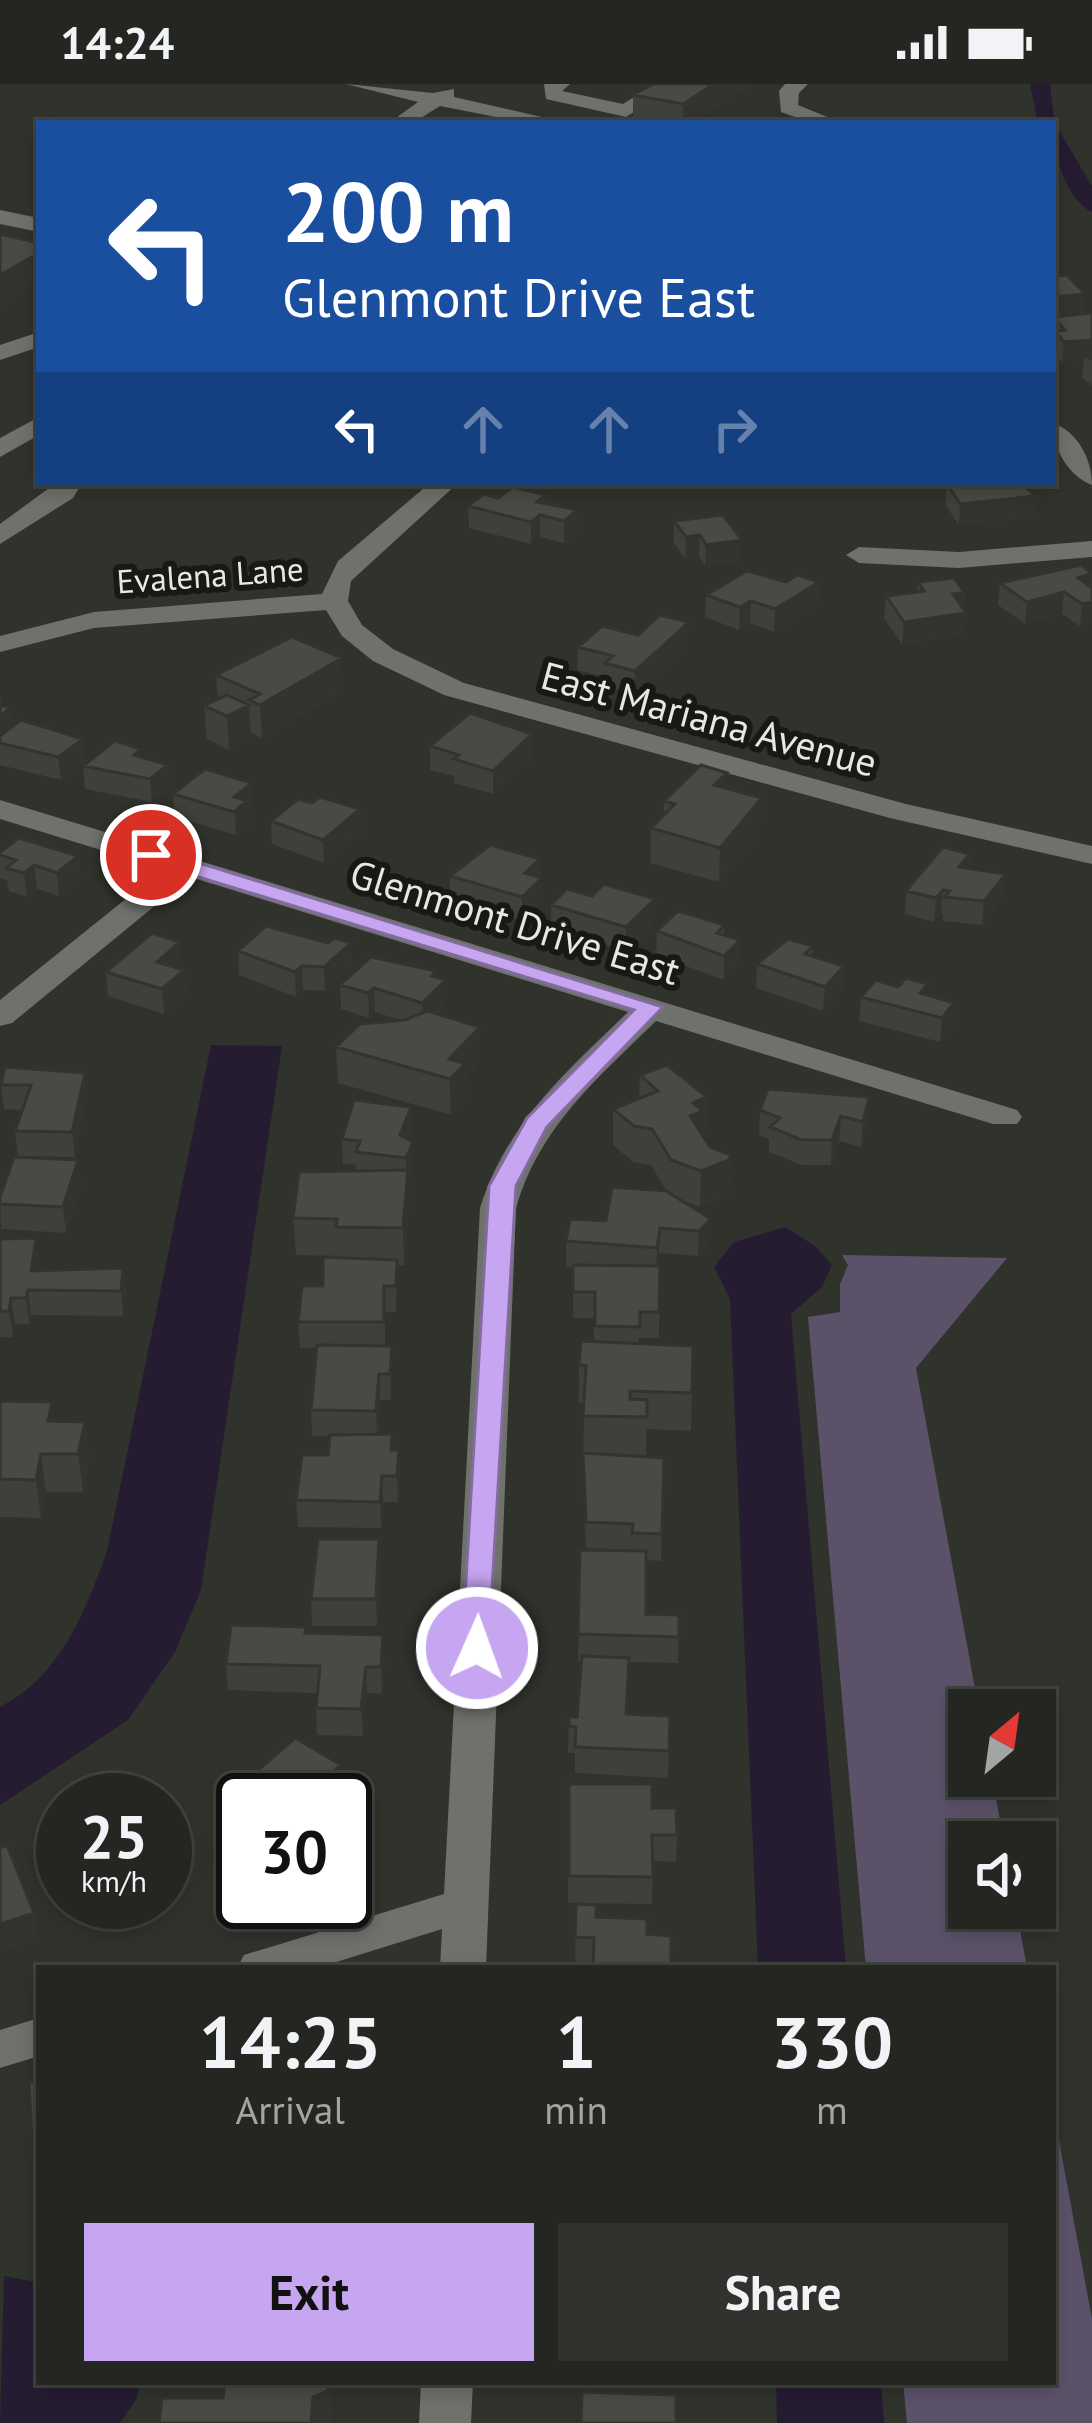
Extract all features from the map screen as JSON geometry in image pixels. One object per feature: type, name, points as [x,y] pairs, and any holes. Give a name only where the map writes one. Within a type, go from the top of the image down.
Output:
[{"type":"street","points":[[356,84],[542,120]]},
{"type":"street","points":[[404,120],[459,84]]},
{"type":"street","points":[[560,84],[551,88],[553,95],[626,111],[669,84]]},
{"type":"street","points":[[798,84],[789,91],[788,108],[823,120]]},
{"type":"street","points":[[0,217],[36,224]]},
{"type":"street","points":[[0,352],[36,340]]},
{"type":"street","points":[[0,412],[36,421]]},
{"type":"street","points":[[2,448],[36,424]]},
{"type":"street","points":[[1056,434],[1092,477]]},
{"type":"street","points":[[2,448],[36,456]]},
{"type":"street","points":[[0,536],[64,494],[68,486]]},
{"type":"street","name":"Evalena Lane","points":[[0,644],[112,618],[334,602],[347,567],[442,486]]},
{"type":"street","points":[[860,555],[958,560],[1092,549]]},
{"type":"street","name":"East Mariana Avenue","points":[[334,602],[352,630],[382,655],[454,688],[924,818],[1092,856]]},
{"type":"street","name":"Glenmont Drive East","points":[[0,809],[1005,1118]]},
{"type":"street","points":[[0,1016],[185,866]]},
{"type":"street","points":[[464,1965],[482,1505],[503,1186],[536,1124],[651,1007]]},
{"type":"street","points":[[270,1965],[466,1904]]},
{"type":"street","points":[[0,2049],[36,2038]]},
{"type":"street","points":[[445,2423],[447,2385]]},
{"type":"shaded area","points":[[211,1045],[282,1046],[201,1590],[175,1652],[128,1720],[48,1773],[36,1773],[36,1781],[0,1805],[0,1707],[21,1694],[55,1660],[80,1619],[107,1551]]},
{"type":"shaded area","points":[[785,1227],[815,1246],[832,1265],[822,1287],[791,1314],[846,1965],[758,1965],[730,1299],[714,1267],[734,1242]]},
{"type":"shaded area","points":[[842,1255],[1007,1258],[916,1368],[975,1689],[948,1689],[948,1797],[996,1797],[1000,1821],[948,1821],[948,1929],[1020,1929],[1026,1965],[866,1965],[808,1317],[840,1312],[840,1284],[848,1265]]},
{"type":"shaded area","points":[[1056,2124],[1092,2319],[1092,2423],[907,2423],[903,2385],[1056,2385]]},
{"type":"shaded area","points":[[4,2276],[36,2282],[36,2385],[140,2385],[120,2423],[0,2423]]},
{"type":"shaded area","points":[[776,2385],[881,2385],[884,2423],[777,2423]]},
{"type":"building","points":[[653,84],[714,84],[683,104],[633,95]]},
{"type":"building","points":[[0,234],[36,242],[36,255],[0,275]]},
{"type":"building","points":[[1067,275],[1085,294],[1056,297],[1056,276]]},
{"type":"building","points":[[1092,313],[1092,340],[1064,342],[1056,333],[1065,330],[1056,317]]},
{"type":"building","points":[[949,486],[1024,486],[1036,496],[960,504]]},
{"type":"building","points":[[513,487],[546,495],[537,502],[578,510],[564,521],[540,515],[531,522],[468,506],[484,494],[498,498]]},
{"type":"building","points":[[723,515],[742,540],[706,545],[700,535],[686,537],[674,521]]},
{"type":"building","points":[[1081,565],[1092,573],[1078,578],[1092,588],[1092,602],[1082,604],[1064,592],[1027,602],[1000,583]]},
{"type":"building","points":[[747,571],[786,582],[798,575],[819,582],[775,609],[751,601],[740,607],[706,595]]},
{"type":"building","points":[[954,578],[965,593],[953,594],[966,613],[904,622],[886,596],[924,591],[918,582]]},
{"type":"building","points":[[660,615],[689,622],[635,671],[605,663],[613,656],[578,647],[602,626],[638,635]]},
{"type":"building","points":[[292,637],[342,658],[260,705],[249,700],[260,694],[216,675]]},
{"type":"building","points":[[227,695],[249,705],[227,716],[204,706]]},
{"type":"building","points":[[470,713],[532,734],[493,771],[430,746]]},
{"type":"building","points":[[21,720],[83,739],[58,757],[0,743],[0,736]]},
{"type":"building","points":[[115,741],[141,749],[134,755],[168,765],[150,779],[83,766]]},
{"type":"building","points":[[701,765],[727,773],[714,785],[762,798],[720,848],[651,828],[675,804],[664,801]]},
{"type":"building","points":[[205,769],[252,783],[234,797],[247,801],[234,812],[173,794]]},
{"type":"building","points":[[320,797],[360,809],[323,840],[271,821],[298,799],[312,803]]},
{"type":"building","points":[[19,838],[78,856],[57,873],[34,865],[24,873],[6,868],[16,860],[0,852]]},
{"type":"building","points":[[490,845],[540,859],[525,873],[542,878],[522,897],[450,876]]},
{"type":"building","points":[[943,847],[970,854],[959,867],[1006,874],[984,901],[945,897],[950,891],[943,890],[936,898],[906,891]]},
{"type":"building","points":[[604,884],[655,899],[626,927],[551,905],[567,889],[592,896]]},
{"type":"building","points":[[678,911],[725,925],[717,933],[740,940],[724,956],[657,931]]},
{"type":"building","points":[[266,926],[328,943],[334,938],[351,943],[324,967],[302,966],[295,972],[238,951]]},
{"type":"building","points":[[152,933],[180,942],[157,962],[184,970],[162,989],[106,972]]},
{"type":"building","points":[[788,939],[813,946],[805,954],[844,966],[825,987],[757,964]]},
{"type":"building","points":[[371,957],[436,971],[432,976],[446,980],[422,1003],[374,988],[368,993],[340,985]]},
{"type":"building","points":[[906,978],[928,984],[920,993],[954,1003],[942,1018],[861,997],[876,980],[898,987]]},
{"type":"building","points":[[427,1011],[480,1027],[449,1059],[465,1064],[450,1079],[336,1047],[360,1024],[405,1020]]},
{"type":"building","points":[[667,1065],[707,1097],[693,1103],[703,1111],[690,1116],[710,1147],[731,1155],[729,1160],[701,1171],[671,1160],[652,1129],[634,1126],[613,1109],[658,1091],[640,1075]]},
{"type":"building","points":[[5,1067],[85,1073],[72,1132],[15,1131],[31,1085],[1,1085]]},
{"type":"building","points":[[768,1089],[869,1097],[863,1122],[841,1116],[832,1140],[802,1140],[770,1127],[780,1118],[760,1110]]},
{"type":"building","points":[[354,1100],[411,1107],[400,1135],[413,1142],[406,1158],[356,1152],[360,1141],[342,1139]]},
{"type":"building","points":[[14,1157],[78,1160],[63,1207],[0,1204]]},
{"type":"building","points":[[408,1170],[403,1228],[336,1227],[337,1219],[293,1218],[299,1172]]},
{"type":"building","points":[[612,1187],[666,1191],[711,1219],[699,1231],[660,1228],[657,1248],[566,1241],[570,1219],[606,1221]]},
{"type":"building","points":[[36,1238],[31,1271],[123,1268],[121,1291],[28,1290],[26,1298],[11,1298],[9,1311],[0,1311],[0,1239]]},
{"type":"building","points":[[323,1257],[397,1260],[396,1286],[384,1286],[384,1322],[298,1322],[302,1286],[323,1286]]},
{"type":"building","points":[[573,1265],[660,1266],[659,1312],[640,1312],[640,1327],[595,1326],[595,1292],[573,1292]]},
{"type":"building","points":[[581,1341],[693,1346],[692,1393],[630,1391],[630,1399],[647,1400],[647,1417],[583,1416],[586,1366],[579,1365]]},
{"type":"building","points":[[317,1345],[392,1346],[390,1374],[379,1374],[376,1411],[311,1410]]},
{"type":"building","points":[[0,1401],[52,1402],[48,1421],[85,1422],[78,1454],[41,1454],[36,1480],[0,1479]]},
{"type":"building","points":[[392,1434],[391,1450],[399,1450],[397,1476],[382,1476],[380,1502],[296,1500],[302,1455],[328,1455],[330,1435]]},
{"type":"building","points":[[583,1453],[664,1458],[662,1534],[632,1533],[633,1524],[586,1522]]},
{"type":"building","points":[[318,1539],[379,1539],[376,1599],[311,1599]]},
{"type":"building","points":[[580,1550],[646,1551],[646,1614],[679,1615],[679,1637],[578,1634]]},
{"type":"building","points":[[231,1625],[383,1635],[381,1667],[366,1667],[361,1709],[316,1708],[320,1666],[226,1664]]},
{"type":"building","points":[[582,1656],[629,1658],[626,1714],[670,1716],[669,1751],[575,1747],[576,1727],[569,1726],[569,1717],[577,1717]]},
{"type":"building","points":[[295,1738],[341,1765],[332,1773],[255,1773]]},
{"type":"building","points":[[569,1784],[652,1784],[652,1808],[676,1808],[677,1835],[652,1835],[653,1877],[569,1876]]},
{"type":"building","points":[[7,1845],[34,1913],[0,1924],[0,1848]]},
{"type":"building","points":[[576,1904],[596,1905],[596,1917],[647,1919],[647,1934],[671,1936],[671,1965],[593,1965],[594,1938],[575,1937]]},
{"type":"building","points":[[29,2082],[36,2082],[35,2199]]},
{"type":"building","points":[[225,2385],[328,2385],[328,2391],[313,2397],[311,2423],[159,2423],[162,2398],[223,2398]]},
{"type":"building","points":[[582,2392],[676,2395],[676,2423],[581,2423]]},
{"type":"waterway","points":[[1040,84],[1047,120]]},
{"type":"waterway","points":[[1056,141],[1092,205]]},
{"type":"route","points":[[151,855],[651,1007],[536,1124],[510,1164],[503,1186],[498,1208],[477,1648]]}]
